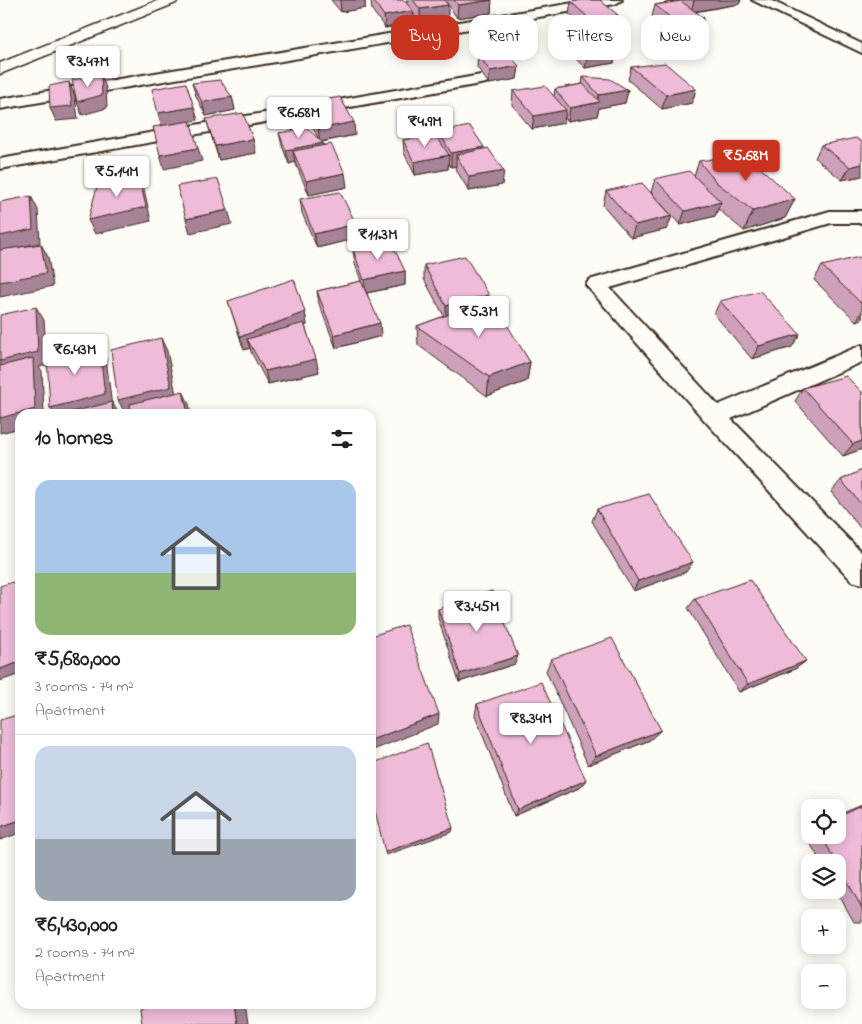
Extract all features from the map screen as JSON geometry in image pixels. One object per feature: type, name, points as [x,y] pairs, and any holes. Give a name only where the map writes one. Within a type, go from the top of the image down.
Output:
[{"type":"street","points":[[0,69],[171,0]]},
{"type":"street","points":[[0,104],[615,0]]},
{"type":"street","points":[[759,0],[862,48]]},
{"type":"street","points":[[0,164],[481,80]]},
{"type":"street","points":[[862,217],[830,217],[596,285],[714,416],[862,572]]},
{"type":"street","points":[[714,416],[862,353]]},
{"type":"building","points":[[373,0],[404,0],[413,11],[384,16]]},
{"type":"building","points":[[413,0],[444,0],[448,5],[420,9]]},
{"type":"building","points":[[454,0],[492,0],[458,5]]},
{"type":"building","points":[[600,0],[618,15],[585,15],[571,2]]},
{"type":"building","points":[[681,1],[700,15],[667,15],[655,5]]},
{"type":"building","points":[[482,60],[514,60],[519,66],[490,71]]},
{"type":"building","points":[[665,63],[696,89],[666,95],[631,67]]},
{"type":"building","points":[[101,74],[102,95],[77,102],[72,80]]},
{"type":"building","points":[[583,77],[610,79],[628,90],[599,95]]},
{"type":"building","points":[[220,80],[232,97],[202,102],[192,83]]},
{"type":"building","points":[[69,82],[72,106],[50,108],[49,86]]},
{"type":"building","points":[[186,83],[194,107],[158,113],[152,89]]},
{"type":"building","points":[[583,84],[600,102],[570,108],[555,89]]},
{"type":"building","points":[[545,86],[566,110],[534,116],[513,91]]},
{"type":"building","points":[[340,97],[354,122],[318,129],[305,103]]},
{"type":"building","points":[[243,113],[253,139],[215,146],[206,119]]},
{"type":"building","points":[[190,121],[198,148],[160,155],[153,127]]},
{"type":"building","points":[[470,126],[484,147],[451,153],[439,132]]},
{"type":"building","points":[[307,128],[323,143],[286,150],[279,133]]},
{"type":"building","points":[[435,134],[449,155],[414,162],[403,140]]},
{"type":"building","points":[[856,138],[862,142],[862,164],[850,167],[821,145]]},
{"type":"building","points":[[331,144],[345,173],[306,181],[293,151]]},
{"type":"building","points":[[488,148],[504,171],[469,177],[456,155]]},
{"type":"building","points":[[745,154],[795,199],[753,211],[716,182],[699,161]]},
{"type":"building","points":[[689,171],[721,202],[685,211],[655,179]]},
{"type":"building","points":[[139,176],[146,207],[88,220],[98,183]]},
{"type":"building","points":[[218,179],[228,210],[186,219],[177,186]]},
{"type":"building","points":[[642,183],[672,216],[635,225],[606,191]]},
{"type":"building","points":[[340,192],[356,224],[314,234],[300,199]]},
{"type":"building","points":[[31,196],[33,229],[0,236],[0,202]]},
{"type":"building","points":[[391,242],[405,271],[364,280],[353,250]]},
{"type":"building","points":[[41,244],[46,273],[0,282],[0,250]]},
{"type":"building","points":[[465,256],[489,295],[446,306],[424,265]]},
{"type":"building","points":[[859,257],[862,259],[862,304],[822,266]]},
{"type":"building","points":[[294,279],[305,312],[240,337],[228,301]]},
{"type":"building","points":[[361,281],[380,323],[334,335],[317,291]]},
{"type":"building","points":[[760,291],[800,334],[759,346],[720,301]]},
{"type":"building","points":[[491,299],[530,362],[489,377],[417,326]]},
{"type":"building","points":[[36,307],[38,352],[0,361],[0,315]]},
{"type":"building","points":[[304,323],[316,359],[265,371],[247,339]]},
{"type":"building","points":[[161,338],[171,387],[118,400],[111,350]]},
{"type":"building","points":[[99,345],[105,394],[50,408],[47,356]]},
{"type":"building","points":[[33,358],[35,409],[15,409],[15,414],[0,418],[0,366]]},
{"type":"building","points":[[846,376],[862,392],[862,441],[853,444],[803,388]]},
{"type":"building","points":[[183,391],[187,409],[130,409],[130,404]]},
{"type":"building","points":[[112,402],[113,409],[83,409]]},
{"type":"building","points":[[862,470],[862,505],[841,480]]},
{"type":"building","points":[[649,494],[693,562],[638,581],[597,509]]},
{"type":"building","points":[[750,580],[806,661],[748,684],[695,599]]},
{"type":"building","points":[[15,582],[15,664],[0,669],[0,586]]},
{"type":"building","points":[[492,591],[518,656],[460,674],[438,609]]},
{"type":"building","points":[[406,625],[439,714],[376,738],[376,634]]},
{"type":"building","points":[[612,638],[661,730],[596,756],[551,659]]},
{"type":"building","points":[[541,682],[586,780],[518,810],[477,704]]},
{"type":"building","points":[[15,716],[15,822],[0,827],[0,720]]},
{"type":"building","points":[[427,743],[453,828],[385,852],[376,815],[376,762]]},
{"type":"building","points":[[862,806],[862,908],[846,879],[846,854],[832,854],[826,844],[846,844],[846,813]]},
{"type":"building","points":[[140,1009],[235,1009],[237,1024],[142,1024]]}]
